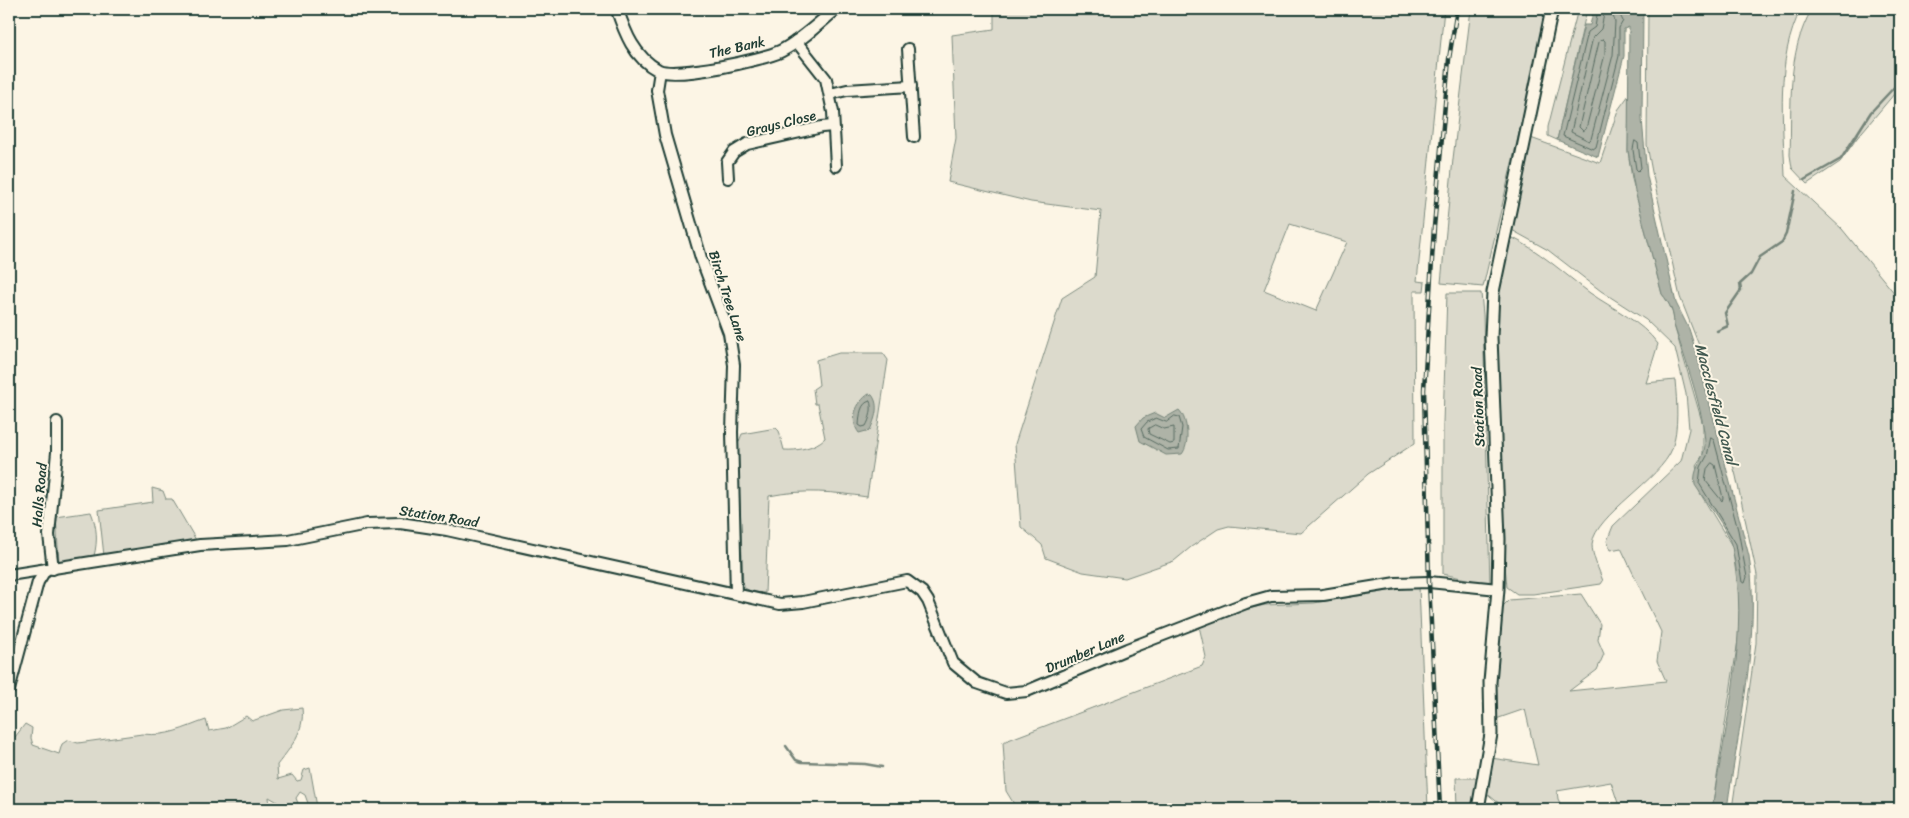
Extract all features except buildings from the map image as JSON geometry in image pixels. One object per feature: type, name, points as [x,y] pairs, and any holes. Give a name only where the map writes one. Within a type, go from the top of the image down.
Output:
[{"type":"street","points":[[617,9],[625,32],[636,51],[660,72]]},
{"type":"street","name":"The Bank","points":[[660,72],[686,73],[755,60],[782,50],[836,9]]},
{"type":"street","name":"Station Road","points":[[1478,809],[1491,734],[1490,682],[1498,589],[1499,539],[1491,337],[1493,292],[1552,9]]},
{"type":"street","name":"Grays Close","points":[[796,40],[820,70],[830,94],[836,166]]},
{"type":"street","points":[[908,49],[914,137]]},
{"type":"street","name":"Birch Tree Lane","points":[[660,72],[656,90],[665,135],[701,258],[729,333],[734,365],[732,432],[736,594]]},
{"type":"street","name":"Grays Close","points":[[830,94],[847,90],[911,86]]},
{"type":"street","name":"Grays Close","points":[[728,178],[727,162],[739,148],[822,127],[834,126]]},
{"type":"street","name":"Halls Road","points":[[49,569],[49,535],[57,452],[57,422]]},
{"type":"street","name":"Station Road","points":[[9,576],[200,544],[288,540],[352,526],[400,523],[447,530],[736,594]]},
{"type":"street","points":[[9,690],[38,582],[49,569]]},
{"type":"street","name":"Drumber Lane","points":[[736,594],[763,602],[780,604],[804,602],[907,581],[922,592],[928,601],[953,663],[977,683],[1006,693],[1027,691],[1127,648],[1246,603],[1271,596],[1323,595],[1396,583],[1429,582],[1498,589]]},
{"type":"shaded area","points":[[994,9],[1444,9],[1417,281],[1425,282],[1424,291],[1414,291],[1415,443],[1368,474],[1301,533],[1229,526],[1218,529],[1174,561],[1125,578],[1083,572],[1046,558],[1042,545],[1021,527],[1015,444],[1062,298],[1095,277],[1101,211],[1031,202],[948,182],[956,138],[952,35],[994,29]],"holes":[[[1290,224],[1347,242],[1316,311],[1264,290]]]},
{"type":"shaded area","points":[[1471,9],[1548,9],[1483,287],[1441,283],[1453,159]]},
{"type":"shaded area","points":[[1578,9],[1587,9],[1557,140],[1548,136],[1548,127]]},
{"type":"shaded area","points":[[1648,9],[1801,9],[1787,49],[1784,70],[1782,112],[1785,176],[1842,229],[1900,300],[1900,809],[1732,809],[1756,643],[1757,575],[1736,476],[1702,353],[1680,297],[1652,172],[1647,145]]},
{"type":"shaded area","points":[[1812,9],[1900,9],[1900,87],[1857,138],[1840,162],[1807,184],[1792,168],[1790,155],[1791,99],[1794,62],[1798,43]]},
{"type":"shaded area","points":[[1629,95],[1628,151],[1632,179],[1662,294],[1672,312],[1674,325],[1703,425],[1703,455],[1696,465],[1700,493],[1732,546],[1740,601],[1739,634],[1712,809],[1620,809],[1611,782],[1557,791],[1558,799],[1563,809],[1506,809],[1485,792],[1491,758],[1538,765],[1525,709],[1496,719],[1494,674],[1503,606],[1509,600],[1581,594],[1600,624],[1598,640],[1604,654],[1597,670],[1569,691],[1666,681],[1657,661],[1661,632],[1621,548],[1611,550],[1607,541],[1613,526],[1681,461],[1689,429],[1686,394],[1675,348],[1646,320],[1601,291],[1548,250],[1510,229],[1528,137],[1600,163],[1618,110]]},
{"type":"shaded area","points":[[1509,236],[1541,255],[1590,293],[1635,322],[1651,336],[1658,344],[1646,383],[1675,380],[1677,424],[1672,449],[1666,461],[1604,521],[1596,533],[1592,544],[1596,563],[1603,581],[1601,584],[1533,594],[1517,594],[1507,587],[1500,512],[1495,345],[1497,292]]},
{"type":"shaded area","points":[[1447,293],[1481,293],[1490,584],[1443,574],[1443,423]]},
{"type":"shaded area","points":[[839,353],[883,353],[888,360],[867,497],[818,492],[794,492],[769,496],[765,593],[752,592],[743,587],[738,444],[742,434],[776,428],[779,431],[784,450],[806,448],[825,438],[818,404],[815,404],[813,389],[819,385],[816,360]]},
{"type":"shaded area","points":[[152,488],[163,491],[166,499],[172,499],[196,540],[104,556],[99,510],[153,502]]},
{"type":"shaded area","points":[[91,512],[96,534],[94,556],[59,562],[56,517]]},
{"type":"shaded area","points":[[1419,586],[1428,809],[1017,809],[1006,791],[1003,742],[1202,666],[1206,657],[1199,626],[1238,611],[1265,605],[1314,603]]},
{"type":"shaded area","points":[[302,708],[301,724],[296,738],[277,765],[278,779],[292,775],[297,781],[301,780],[304,770],[310,768],[317,807],[309,806],[305,795],[300,792],[296,798],[299,806],[294,809],[283,809],[276,801],[269,797],[270,809],[9,809],[9,732],[15,737],[25,724],[32,728],[31,738],[33,745],[59,754],[62,744],[68,740],[78,743],[142,734],[160,734],[206,720],[209,731],[226,728],[246,716],[252,721],[283,710]]},
{"type":"shaded area","points":[[1456,778],[1477,778],[1473,809],[1457,809]]},
{"type":"water","points":[[1594,9],[1622,9],[1625,14],[1629,12],[1629,9],[1643,9],[1642,119],[1647,176],[1676,303],[1689,329],[1696,351],[1749,556],[1752,587],[1750,650],[1747,682],[1727,809],[1712,809],[1734,678],[1739,611],[1737,578],[1729,539],[1721,523],[1695,485],[1695,474],[1705,445],[1702,418],[1674,325],[1672,312],[1662,294],[1635,191],[1628,151],[1629,27],[1624,29],[1624,56],[1598,157],[1557,140],[1584,25],[1590,25]]},
{"type":"water","points":[[869,394],[872,395],[876,403],[875,417],[870,430],[859,433],[855,423],[855,412],[864,397]]},
{"type":"water","points":[[1179,410],[1184,419],[1187,432],[1185,450],[1182,454],[1166,455],[1140,441],[1136,426],[1143,418],[1155,413],[1165,418]]},
{"type":"waterway","points":[[1804,180],[1841,159],[1871,112],[1900,81]]},
{"type":"waterway","points":[[1717,331],[1728,326],[1725,313],[1741,290],[1740,284],[1751,274],[1760,257],[1782,242],[1786,234],[1795,191]]},
{"type":"waterway","points":[[786,746],[796,760],[802,762],[865,764],[882,767]]},
{"type":"railway","points":[[1440,809],[1429,582],[1424,390],[1434,227],[1449,59],[1457,9]]},
{"type":"water label","name":"Macclesfield Canal","points":[[1716,404]]}]
